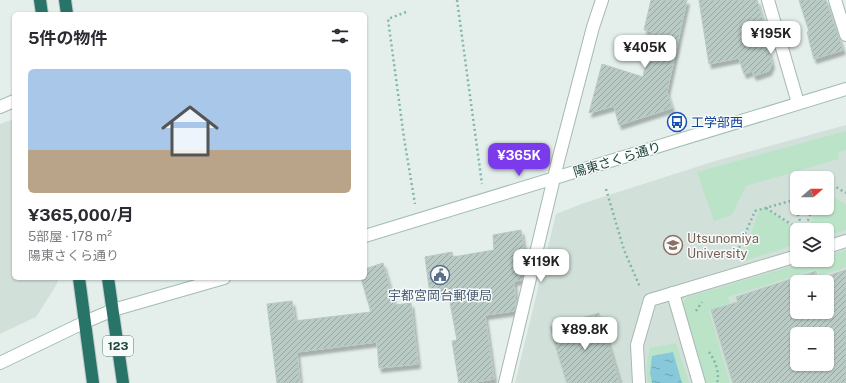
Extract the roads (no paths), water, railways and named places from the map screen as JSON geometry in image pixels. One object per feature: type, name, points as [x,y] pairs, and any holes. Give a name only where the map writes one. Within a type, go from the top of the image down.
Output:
[{"type":"highway","points":[[40,0],[42,12]]},
{"type":"highway","points":[[64,0],[67,12]]},
{"type":"highway","name":"123","points":[[79,280],[93,383]]},
{"type":"highway","name":"123","points":[[108,280],[114,310],[123,383]]},
{"type":"street","points":[[505,383],[554,178],[593,27],[602,0]]},
{"type":"street","points":[[768,0],[798,103]]},
{"type":"street","points":[[835,0],[846,35]]},
{"type":"street","name":"陽東さくら通り","points":[[367,235],[846,89]]},
{"type":"street","points":[[0,107],[12,102]]},
{"type":"street","points":[[834,245],[846,241]]},
{"type":"street","points":[[639,383],[637,346],[650,300],[790,258]]},
{"type":"street","points":[[0,364],[85,322],[114,310],[217,280]]},
{"type":"street","points":[[673,293],[699,383]]},
{"type":"water","points":[[673,352],[682,383],[652,383],[650,373],[652,356]]},
{"type":"place","name":"工学部西","points":[[677,122]]},
{"type":"place","name":"Utsunomiya University","points":[[673,245]]},
{"type":"place","name":"宇都宮岡台郵便局","points":[[440,275]]}]
